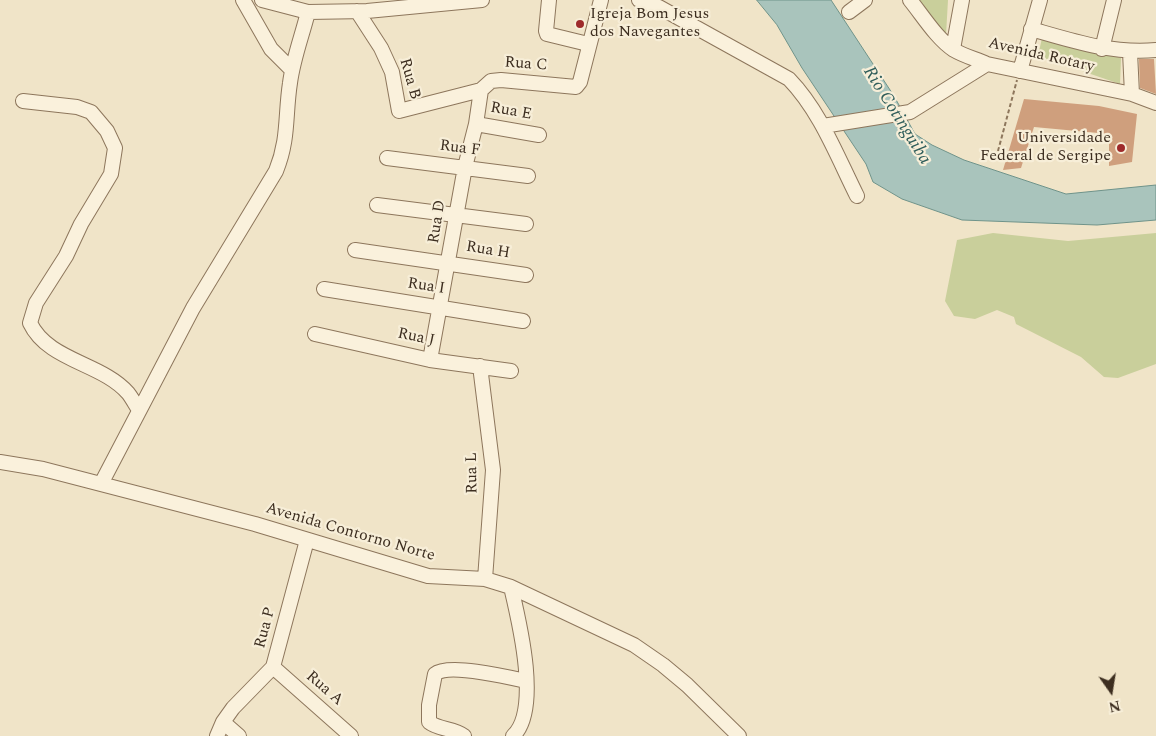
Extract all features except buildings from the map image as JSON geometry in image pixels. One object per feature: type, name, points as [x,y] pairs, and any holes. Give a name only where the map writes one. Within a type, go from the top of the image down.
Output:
[{"type":"street","points":[[243,0],[271,49],[292,70]]},
{"type":"street","points":[[262,0],[308,12],[357,11],[482,0]]},
{"type":"street","points":[[549,0],[546,32],[588,44],[601,0]]},
{"type":"street","points":[[639,0],[659,7],[789,79],[802,93],[823,126],[857,196]]},
{"type":"street","points":[[849,12],[865,0]]},
{"type":"street","name":"Avenida Rotary","points":[[910,0],[953,49],[987,64],[1132,94],[1156,103]]},
{"type":"street","points":[[953,49],[962,0]]},
{"type":"street","points":[[1020,71],[1040,0]]},
{"type":"street","points":[[1102,49],[1114,0]]},
{"type":"street","name":"Rua B","points":[[357,11],[381,48],[392,72],[399,111],[481,90]]},
{"type":"street","points":[[101,484],[193,308],[276,171],[288,120],[288,93],[292,70],[308,12]]},
{"type":"street","points":[[1031,29],[1102,49],[1130,52],[1156,50]]},
{"type":"street","name":"Rua C","points":[[481,90],[491,81],[501,80],[534,81],[576,87],[580,82],[588,44]]},
{"type":"street","points":[[1130,52],[1132,94]]},
{"type":"street","points":[[823,126],[906,113],[987,64]]},
{"type":"street","name":"Rua D","points":[[430,360],[481,90]]},
{"type":"street","points":[[23,101],[77,107],[91,112],[107,131],[115,148],[111,174],[81,224],[66,256],[36,303],[30,323],[40,337],[85,367],[101,373],[128,392],[139,410]]},
{"type":"street","name":"Rua E","points":[[476,124],[539,135]]},
{"type":"street","name":"Rua F","points":[[387,158],[528,176]]},
{"type":"street","points":[[377,205],[526,224]]},
{"type":"street","name":"Rua H","points":[[355,250],[526,275]]},
{"type":"street","name":"Rua I","points":[[324,289],[523,322]]},
{"type":"street","name":"Rua J","points":[[314,334],[430,360],[511,371]]},
{"type":"street","name":"Rua L","points":[[480,366],[493,470],[484,579]]},
{"type":"street","name":"Avenida Contorno Norte","points":[[0,462],[43,469],[255,524],[428,576],[484,579],[511,586],[634,645],[663,665],[687,685],[739,736]]},
{"type":"street","name":"Rua P","points":[[217,736],[223,722],[238,703],[273,667],[307,540]]},
{"type":"street","points":[[511,586],[521,629],[526,681],[526,715],[521,726],[513,736]]},
{"type":"street","name":"Rua A","points":[[273,667],[351,736]]},
{"type":"street","points":[[464,736],[454,730],[429,722],[429,705],[435,674],[450,670],[500,675],[526,681]]},
{"type":"street","points":[[223,722],[238,736]]},
{"type":"path","points":[[998,152],[1020,71]]},
{"type":"green space","points":[[920,0],[948,0],[946,35],[918,2]]},
{"type":"green space","points":[[1042,38],[1121,58],[1120,84],[1038,56]]},
{"type":"green space","points":[[993,233],[1068,241],[1156,233],[1156,364],[1118,378],[1104,377],[1081,357],[1016,324],[1014,317],[997,310],[975,319],[954,316],[945,301],[957,240]]},
{"type":"water","name":"Rio Cotinguiba","points":[[757,0],[831,0],[894,96],[915,134],[932,145],[964,160],[1066,194],[1156,185],[1156,220],[1097,225],[962,220],[902,199],[873,182],[866,164],[802,68],[777,25]]},
{"type":"place","name":"Igreja Bom Jesus dos Navegantes","points":[[580,24]]},
{"type":"place","name":"Universidade Federal de Sergipe","points":[[1121,148]]}]
